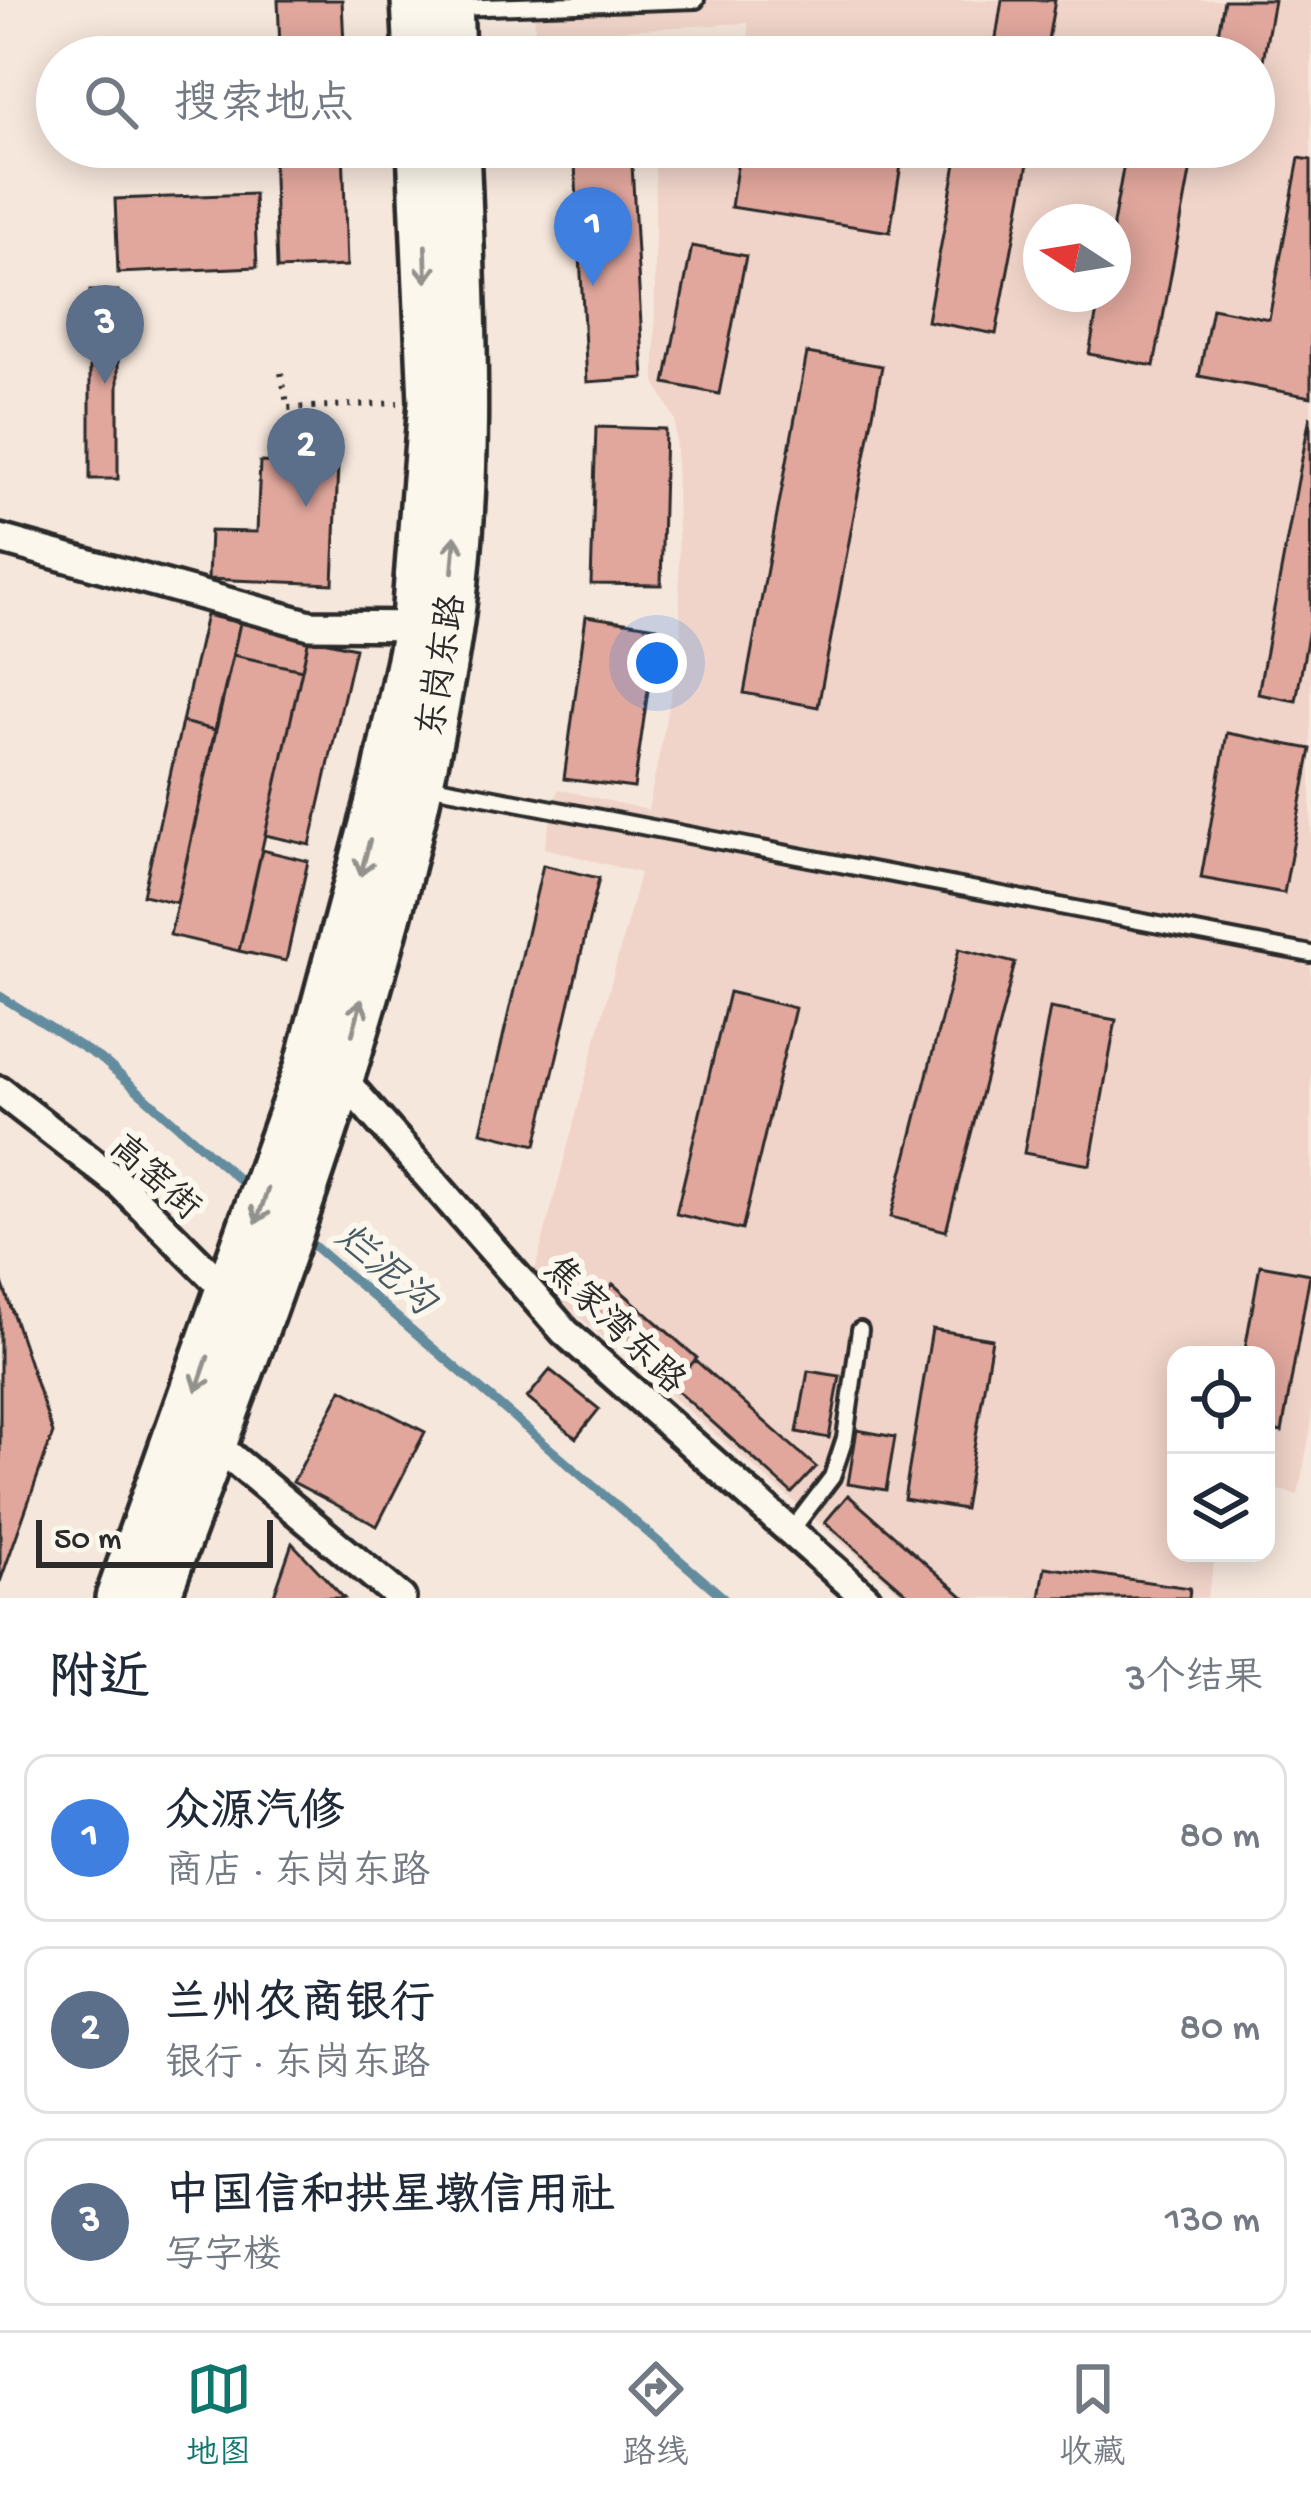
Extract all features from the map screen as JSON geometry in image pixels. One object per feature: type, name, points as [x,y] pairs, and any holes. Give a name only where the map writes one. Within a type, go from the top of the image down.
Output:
[{"type":"main road","points":[[426,36],[438,3]]},
{"type":"main road","points":[[438,3],[447,36]]},
{"type":"main road","name":"东岗东路","points":[[422,168],[432,402],[431,626]]},
{"type":"main road","name":"东岗东路","points":[[296,1159],[340,1078],[403,780],[467,405],[456,168]]},
{"type":"main road","name":"东岗东路","points":[[296,1159],[403,780]]},
{"type":"main road","points":[[119,1598],[251,1289],[296,1159]]},
{"type":"main road","points":[[156,1598],[214,1443],[251,1289]]},
{"type":"street","points":[[0,539],[310,626],[431,626]]},
{"type":"street","name":"焦家湾东路","points":[[340,1078],[566,1332],[866,1598]]},
{"type":"street","name":"高窑街","points":[[0,1091],[251,1289]]},
{"type":"street","points":[[214,1443],[400,1598]]},
{"type":"lane","points":[[438,3],[696,0]]},
{"type":"lane","points":[[403,780],[1311,954]]},
{"type":"lane","points":[[790,1531],[832,1477],[845,1438],[860,1330]]},
{"type":"path","points":[[280,373],[288,408],[432,402]]},
{"type":"shaded area","points":[[534,0],[1311,0],[1311,1428],[1298,1495],[1275,1489],[1275,1346],[1167,1346],[1167,1562],[1214,1562],[1207,1598],[906,1598],[533,1277],[640,873],[544,848],[558,789],[648,810],[681,643],[675,420],[655,382],[655,168],[1275,168],[1275,36],[749,36],[748,23],[535,35]]},
{"type":"building","points":[[278,0],[342,0],[344,36],[280,36]]},
{"type":"building","points":[[1002,0],[1055,0],[1049,36],[996,36]]},
{"type":"building","points":[[1224,0],[1274,0],[1267,36],[1218,36]]},
{"type":"building","points":[[1299,158],[1311,160],[1311,397],[1199,376],[1212,308],[1269,319]]},
{"type":"building","points":[[274,168],[344,168],[347,266],[277,269]]},
{"type":"building","points":[[575,168],[632,168],[644,378],[587,382]]},
{"type":"building","points":[[737,168],[901,168],[890,232],[731,207]]},
{"type":"building","points":[[955,168],[1027,168],[996,334],[927,321]]},
{"type":"building","points":[[1123,168],[1191,168],[1154,366],[1089,354],[1097,312],[1131,312],[1131,204],[1117,204]]},
{"type":"building","points":[[254,194],[257,267],[118,273],[115,199]]},
{"type":"building","points":[[692,246],[746,256],[719,394],[665,383]]},
{"type":"building","points":[[90,291],[118,291],[118,479],[90,479]]},
{"type":"building","points":[[807,353],[882,366],[818,707],[744,693]]},
{"type":"building","points":[[1310,416],[1311,618],[1296,701],[1258,694]]},
{"type":"building","points":[[596,427],[665,429],[661,585],[591,584]]},
{"type":"building","points":[[260,462],[338,465],[333,584],[208,579],[210,531],[257,532]]},
{"type":"building","points":[[206,615],[240,623],[215,730],[182,722]]},
{"type":"building","points":[[586,616],[657,627],[634,788],[564,779]]},
{"type":"building","points":[[240,623],[309,638],[302,670],[233,655]]},
{"type":"building","points":[[309,638],[355,648],[310,845],[265,835]]},
{"type":"building","points":[[233,655],[302,670],[239,951],[170,935]]},
{"type":"building","points":[[182,722],[215,730],[177,903],[143,895]]},
{"type":"building","points":[[1227,733],[1311,749],[1284,893],[1201,878]]},
{"type":"building","points":[[262,850],[308,861],[286,961],[239,951]]},
{"type":"building","points":[[543,865],[599,878],[536,1145],[481,1132]]},
{"type":"building","points":[[959,949],[1015,963],[946,1231],[891,1217]]},
{"type":"building","points":[[729,992],[795,1008],[742,1230],[676,1214]]},
{"type":"building","points":[[1050,1008],[1116,1020],[1090,1165],[1024,1153]]},
{"type":"building","points":[[1260,1265],[1310,1274],[1282,1432],[1275,1431],[1275,1346],[1246,1346]]},
{"type":"building","points":[[0,1276],[53,1433],[0,1582]]},
{"type":"building","points":[[613,1284],[697,1358],[672,1386],[588,1313]]},
{"type":"building","points":[[932,1329],[992,1339],[964,1509],[904,1499]]},
{"type":"building","points":[[695,1360],[816,1467],[792,1493],[672,1386]]},
{"type":"building","points":[[550,1370],[599,1409],[576,1438],[527,1398]]},
{"type":"building","points":[[808,1371],[840,1376],[829,1438],[797,1432]]},
{"type":"building","points":[[342,1389],[425,1432],[377,1526],[293,1482]]},
{"type":"building","points":[[857,1430],[895,1437],[886,1490],[848,1484]]},
{"type":"building","points":[[848,1495],[965,1598],[912,1598],[825,1522]]},
{"type":"building","points":[[292,1543],[344,1598],[273,1598]]},
{"type":"building","points":[[1045,1567],[1190,1588],[1189,1598],[1040,1598]]},
{"type":"waterway","name":"烂泥沟","points":[[0,996],[104,1061],[252,1191]]},
{"type":"waterway","name":"烂泥沟","points":[[300,1234],[724,1598]]},
{"type":"place","name":"众源汽修","points":[[593,286]]},
{"type":"place","name":"中国信和拱星墩信用社","points":[[105,384]]},
{"type":"place","name":"兰州农商银行","points":[[306,507]]}]
